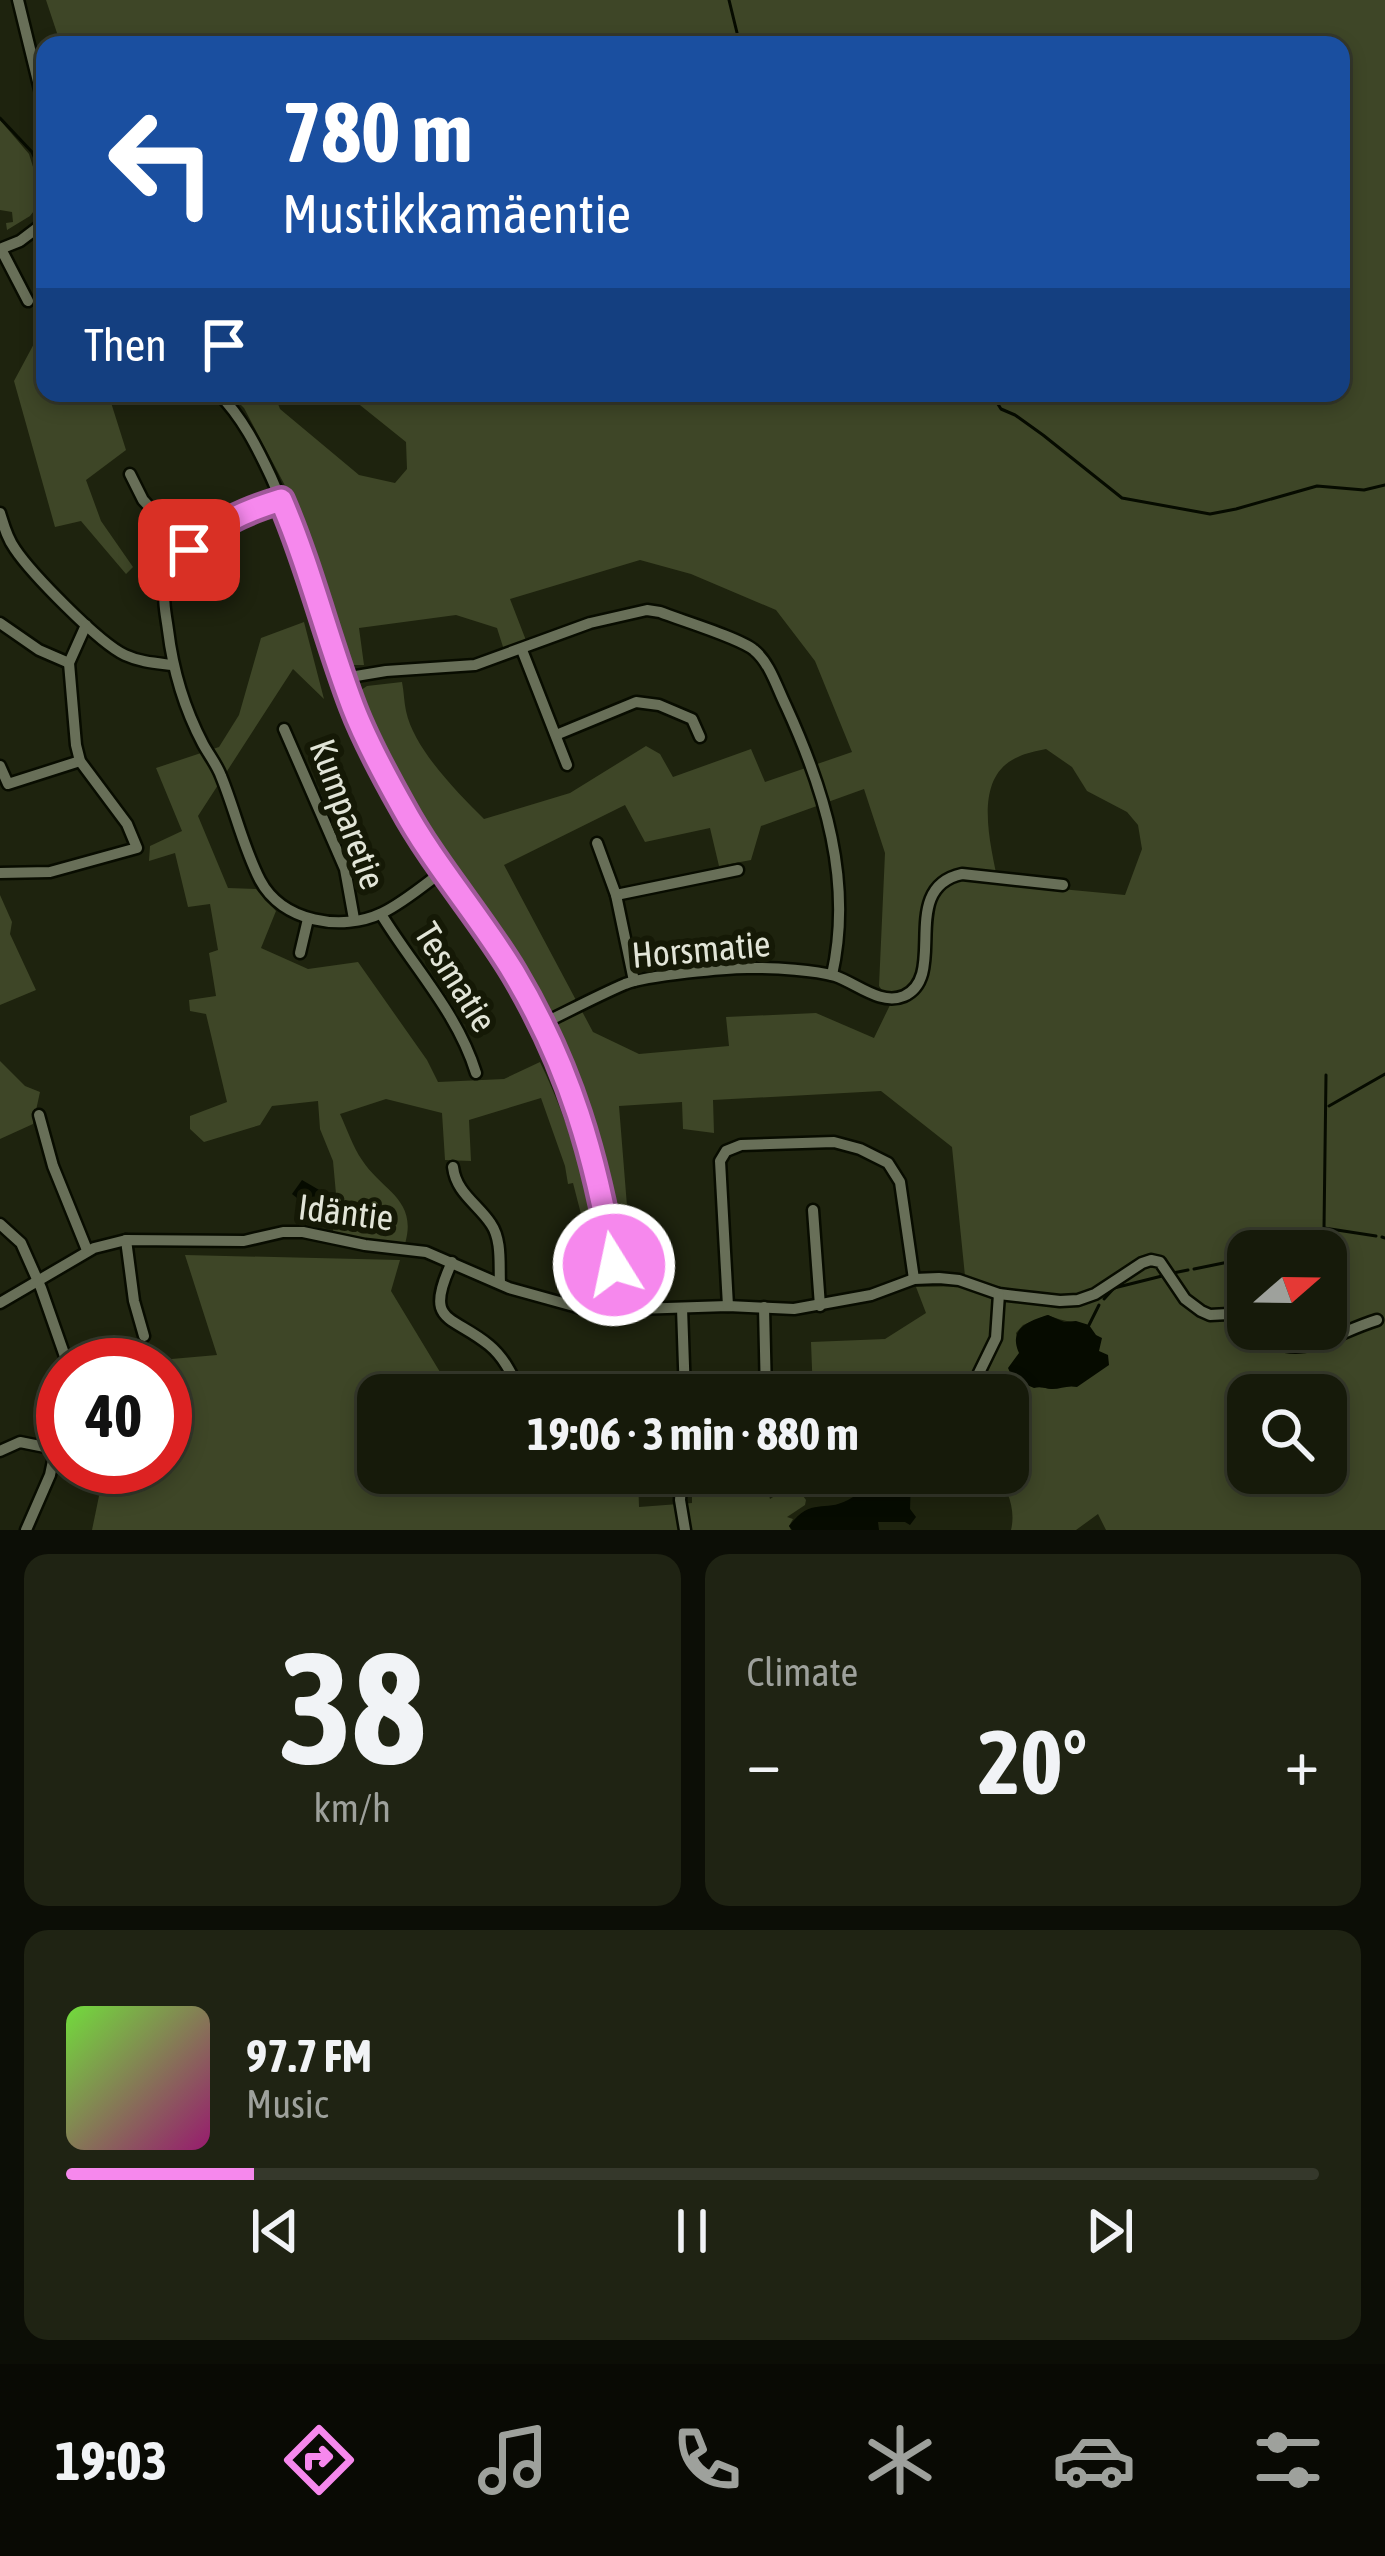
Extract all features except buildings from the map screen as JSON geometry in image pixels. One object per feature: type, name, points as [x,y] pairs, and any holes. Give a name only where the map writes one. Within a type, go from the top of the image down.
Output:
[{"type":"street","points":[[18,0],[36,73]]},
{"type":"street","points":[[28,301],[0,249],[36,228]]},
{"type":"street","points":[[225,402],[243,424],[295,531],[354,710],[402,806],[503,956],[542,1024],[597,1170],[619,1309]]},
{"type":"street","points":[[130,474],[143,500],[189,550]]},
{"type":"street","points":[[281,500],[214,527],[189,550],[166,584],[172,664],[262,885],[282,905],[308,919],[332,922],[381,914],[443,871]]},
{"type":"street","points":[[0,513],[18,554],[86,626],[122,653],[172,664]]},
{"type":"street","points":[[344,678],[476,665],[590,623],[647,610],[753,648],[790,715],[826,808],[840,904],[832,975]]},
{"type":"street","points":[[0,623],[39,650],[69,663]]},
{"type":"street","points":[[0,873],[50,872],[136,848],[128,824],[80,761],[69,663],[86,626]]},
{"type":"street","points":[[522,650],[567,765]]},
{"type":"street","points":[[556,735],[636,702],[659,705],[692,719],[700,736]]},
{"type":"street","name":"Kumparetie","points":[[284,729],[345,869],[354,920]]},
{"type":"street","points":[[0,766],[8,784],[80,761]]},
{"type":"street","points":[[597,843],[616,896],[634,981]]},
{"type":"street","points":[[616,896],[738,870]]},
{"type":"street","name":"Horsmatie","points":[[542,1024],[634,981],[740,968],[832,975],[871,993],[901,998],[915,988],[923,963],[926,909],[935,889],[948,877],[962,874],[1064,885]]},
{"type":"street","name":"Tesmatie","points":[[381,914],[446,1006],[476,1073]]},
{"type":"street","points":[[300,952],[308,919]]},
{"type":"street","points":[[39,1115],[53,1166],[87,1250]]},
{"type":"street","points":[[914,1279],[900,1182],[888,1163],[833,1142],[741,1145],[726,1151],[720,1161],[728,1306],[794,1310],[872,1295],[914,1279],[959,1280],[998,1294],[1078,1300],[1151,1260],[1160,1262],[1185,1299],[1201,1311],[1227,1313]]},
{"type":"street","points":[[453,1167],[458,1186],[493,1225],[500,1283]]},
{"type":"street","points":[[813,1210],[820,1306]]},
{"type":"street","points":[[0,1224],[21,1243],[58,1338]]},
{"type":"street","name":"Idäntie","points":[[0,1303],[87,1250],[126,1240],[231,1242],[303,1232],[426,1252],[509,1288],[581,1308],[728,1306]]},
{"type":"street","points":[[126,1240],[144,1336]]},
{"type":"street","points":[[452,1262],[440,1302],[447,1319],[489,1345],[512,1374]]},
{"type":"street","points":[[978,1374],[995,1338],[998,1294]]},
{"type":"street","points":[[764,1307],[766,1374]]},
{"type":"street","points":[[682,1308],[684,1374]]},
{"type":"street","points":[[1347,1331],[1377,1320]]},
{"type":"street","points":[[0,1451],[20,1442],[36,1445]]},
{"type":"street","points":[[26,1530],[42,1494]]},
{"type":"street","points":[[680,1494],[685,1530]]},
{"type":"green space","points":[[46,0],[1385,0],[1385,1530],[1106,1530],[1098,1514],[1076,1530],[1011,1530],[1008,1494],[1029,1494],[1029,1385],[1052,1389],[1065,1385],[1099,1351],[1087,1327],[1048,1315],[1016,1333],[1020,1353],[1009,1369],[1011,1374],[812,1374],[811,1342],[885,1339],[926,1313],[916,1287],[966,1286],[952,1147],[881,1091],[713,1100],[714,1133],[683,1129],[682,1102],[619,1106],[627,1206],[609,1204],[580,1089],[552,1029],[499,932],[404,794],[358,692],[367,686],[402,682],[406,711],[418,740],[484,819],[570,793],[646,746],[660,754],[673,777],[751,749],[765,782],[852,752],[815,661],[776,610],[691,574],[640,560],[510,599],[527,643],[504,650],[497,628],[456,615],[359,628],[364,665],[350,665],[290,495],[238,402],[277,402],[359,475],[395,483],[407,469],[406,442],[356,402],[1350,402],[1350,36],[58,36]],"holes":[[[1046,749],[1072,767],[1087,791],[1127,812],[1138,825],[1142,849],[1125,895],[998,883],[988,813],[994,780],[1018,757]],[[864,789],[885,853],[879,986],[891,1003],[874,1038],[816,1013],[726,1017],[729,1046],[639,1054],[593,1032],[504,865],[625,805],[645,842],[710,828],[719,866],[751,860],[761,826]]]},
{"type":"green space","points":[[0,120],[29,154],[36,176],[36,208],[7,230],[6,223],[13,222],[12,212],[0,210]]},
{"type":"green space","points":[[36,340],[36,402],[111,402],[126,450],[86,480],[101,521],[133,567],[126,574],[81,521],[55,527],[14,381]]},
{"type":"green space","points":[[304,622],[324,699],[293,669],[198,816],[228,888],[256,889],[276,911],[261,948],[308,969],[358,962],[438,1082],[504,1079],[540,1062],[565,1120],[583,1180],[604,1305],[597,1305],[597,1276],[573,1183],[568,1184],[541,1098],[469,1120],[471,1161],[445,1160],[442,1113],[386,1099],[340,1114],[362,1160],[407,1216],[405,1244],[333,1231],[337,1205],[333,1161],[320,1129],[318,1101],[272,1106],[260,1125],[204,1142],[190,1129],[190,1116],[227,1102],[206,1014],[190,1011],[189,1000],[216,996],[209,953],[218,950],[210,904],[188,907],[175,853],[149,861],[150,846],[182,831],[156,768],[219,747],[239,715],[261,638]]},
{"type":"green space","points":[[0,895],[12,922],[10,934],[36,990],[0,1005]]},
{"type":"green space","points":[[0,1061],[25,1086],[40,1092],[33,1124],[0,1139]]},
{"type":"green space","points":[[185,1255],[400,1260],[391,1291],[443,1374],[357,1374],[357,1494],[639,1494],[639,1507],[692,1503],[692,1494],[769,1494],[770,1499],[778,1494],[802,1494],[805,1505],[787,1517],[793,1519],[791,1530],[92,1530],[99,1494],[192,1494],[192,1357],[217,1355]]},
{"type":"shaded area","points":[[302,1180],[333,1198],[330,1210],[307,1206],[292,1194]]},
{"type":"shaded area","points":[[1048,1315],[1089,1325],[1102,1338],[1099,1351],[1108,1355],[1109,1365],[1077,1387],[1029,1386],[1029,1374],[1011,1374],[1008,1368],[1019,1353],[1018,1332]]},
{"type":"shaded area","points":[[910,1494],[910,1509],[916,1517],[910,1525],[878,1522],[879,1530],[792,1530],[789,1526],[811,1508],[840,1504],[856,1495]]},
{"type":"waterway","points":[[729,0],[738,36]]},
{"type":"waterway","points":[[0,118],[36,161]]},
{"type":"waterway","points":[[997,402],[1122,498],[1210,514],[1317,486],[1364,490],[1385,485]]},
{"type":"waterway","points":[[1329,1106],[1385,1074]]},
{"type":"waterway","points":[[1324,1228],[1326,1075]]},
{"type":"waterway","points":[[1324,1230],[1337,1230]]},
{"type":"waterway","points":[[1347,1232],[1376,1236]]},
{"type":"waterway","points":[[1194,1269],[1227,1262]]},
{"type":"waterway","points":[[1173,1273],[1188,1270]]},
{"type":"waterway","points":[[1104,1299],[1114,1288],[1162,1276]]},
{"type":"waterway","points":[[1089,1325],[1099,1305]]},
{"type":"route","points":[[189,550],[214,527],[281,500],[354,710],[422,840],[484,927],[542,1024],[597,1170],[614,1265]]}]
